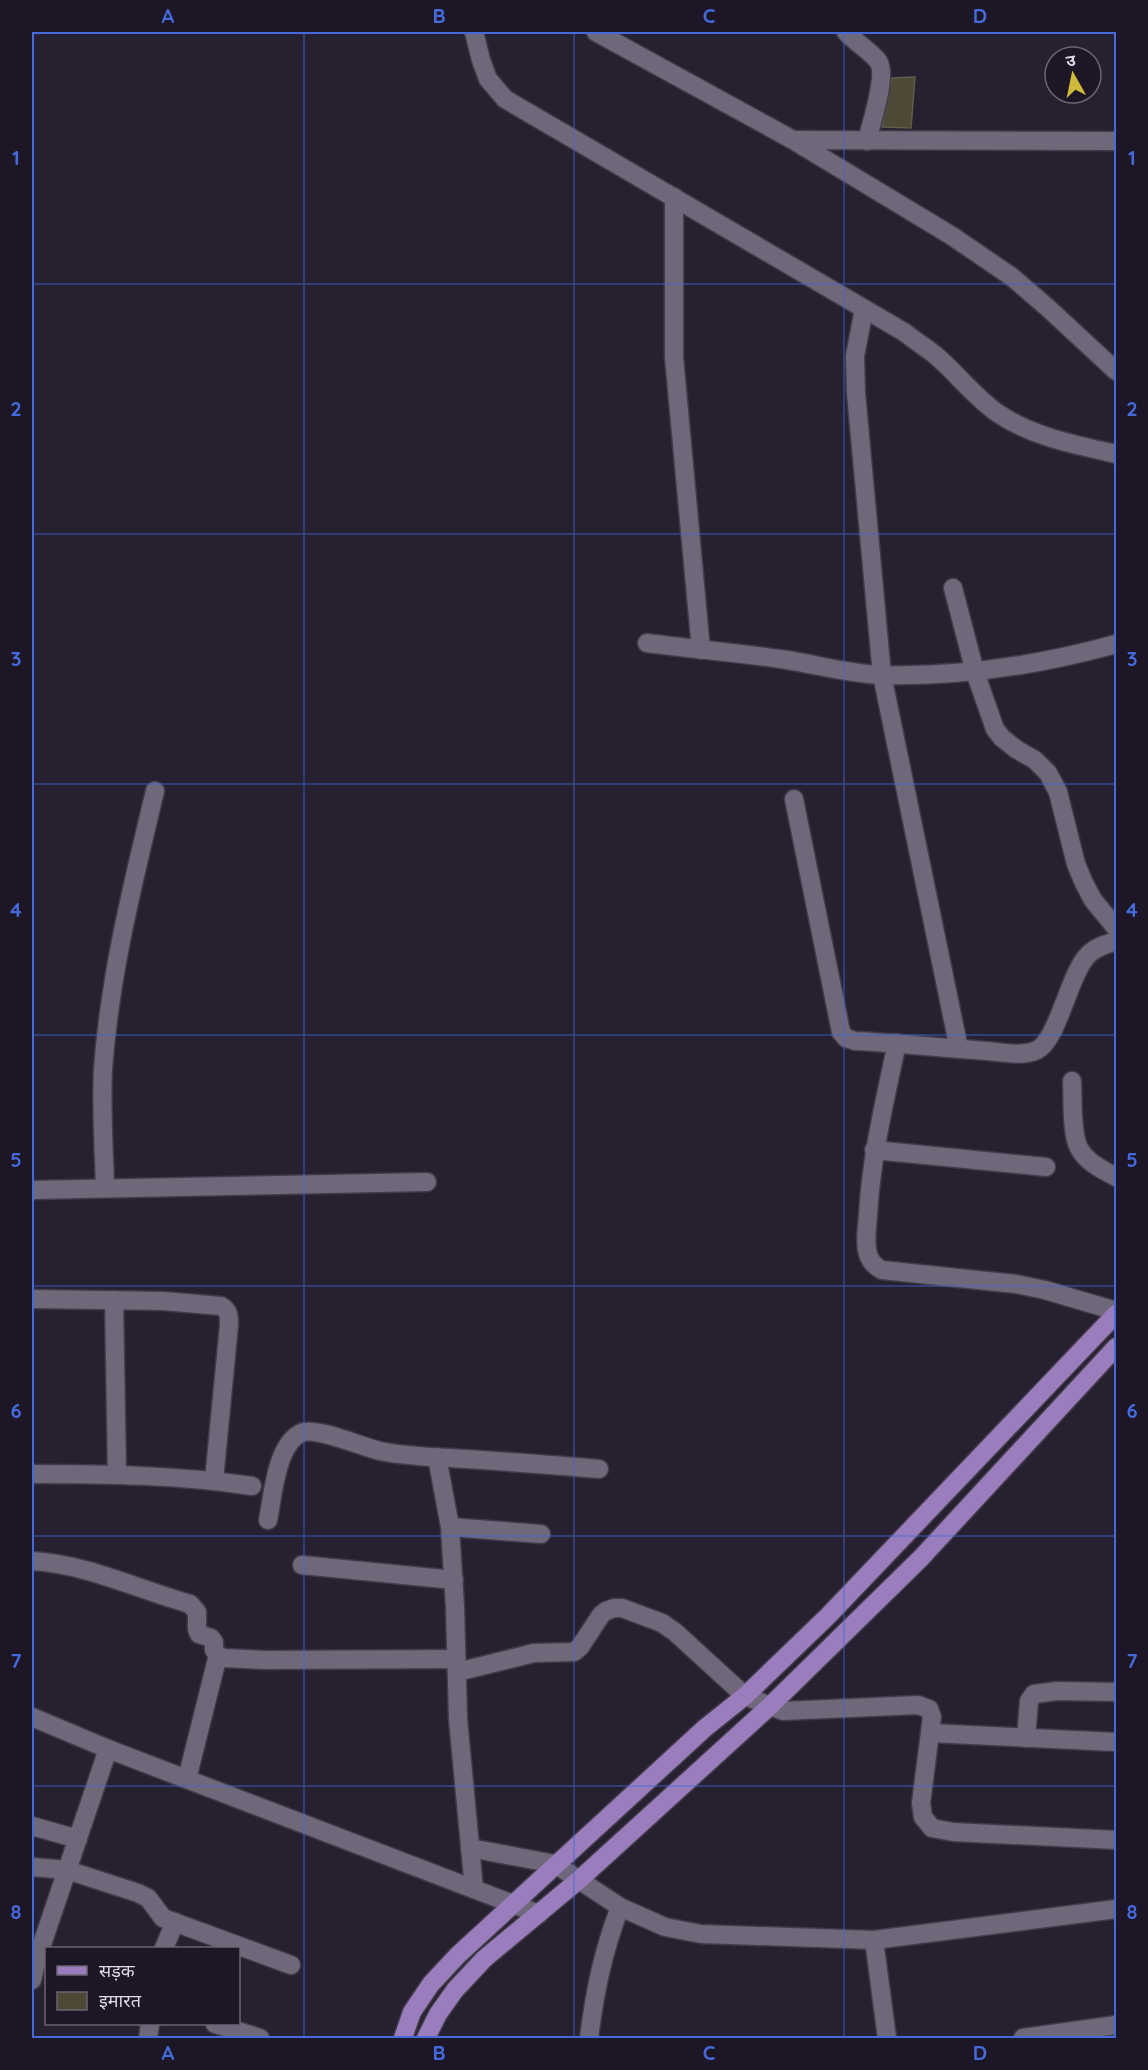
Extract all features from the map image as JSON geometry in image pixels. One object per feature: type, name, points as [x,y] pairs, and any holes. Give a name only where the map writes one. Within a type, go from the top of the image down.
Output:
[{"type":"main road","points":[[403,2038],[412,2012],[431,1983],[555,1864],[705,1728],[745,1696],[828,1616],[1116,1312]]},
{"type":"main road","points":[[426,2038],[438,2014],[455,1990],[484,1959],[580,1880],[770,1706],[921,1558],[1116,1347]]},
{"type":"street","points":[[474,32],[488,79],[505,99],[904,332],[935,355],[978,398],[1000,416],[1030,430],[1066,442],[1116,454]]},
{"type":"street","points":[[596,32],[793,140],[952,236],[1012,278],[1116,371]]},
{"type":"street","points":[[846,32],[881,65],[880,86],[867,141]]},
{"type":"street","points":[[793,140],[1116,141]]},
{"type":"street","points":[[674,196],[674,357],[701,650]]},
{"type":"street","points":[[864,309],[855,356],[856,393],[882,675],[959,1049]]},
{"type":"street","points":[[953,588],[975,672],[995,729],[1002,738],[1035,760],[1048,773],[1058,792],[1076,864],[1084,883],[1116,928]]},
{"type":"street","points":[[647,643],[786,660],[841,671],[882,675],[975,672],[1065,658],[1116,644]]},
{"type":"street","points":[[105,1188],[103,1072],[112,987],[124,917],[155,790]]},
{"type":"street","points":[[794,799],[841,1032],[846,1038],[855,1041],[959,1049],[1024,1053],[1035,1051],[1042,1046],[1052,1030],[1079,967],[1089,954],[1116,941]]},
{"type":"street","points":[[897,1043],[874,1150],[867,1242],[869,1256],[874,1265],[882,1270],[1016,1284],[1046,1290],[1116,1312]]},
{"type":"street","points":[[1072,1081],[1075,1136],[1079,1148],[1086,1157],[1116,1177]]},
{"type":"street","points":[[874,1150],[1046,1167]]},
{"type":"street","points":[[32,1190],[427,1182]]},
{"type":"street","points":[[32,1299],[197,1303],[221,1306],[227,1310],[230,1314],[214,1480]]},
{"type":"street","points":[[114,1300],[117,1474]]},
{"type":"street","points":[[268,1520],[278,1467],[284,1452],[298,1434],[307,1430],[379,1451],[599,1468]]},
{"type":"street","points":[[436,1457],[450,1527],[460,1740],[474,1889]]},
{"type":"street","points":[[32,1474],[117,1474],[214,1480],[252,1486]]},
{"type":"street","points":[[450,1527],[541,1534]]},
{"type":"street","points":[[32,1561],[71,1566],[92,1572],[138,1589],[190,1604],[197,1612],[199,1634],[211,1638],[218,1655],[187,1779]]},
{"type":"street","points":[[302,1565],[454,1580]]},
{"type":"street","points":[[218,1655],[224,1658],[266,1660],[457,1665],[534,1653],[574,1652],[606,1611],[622,1608],[662,1623],[675,1632],[745,1696],[783,1711],[918,1705],[929,1709],[932,1718],[921,1803],[923,1817],[932,1828],[953,1832],[1116,1840]]},
{"type":"street","points":[[1026,1738],[1029,1701],[1034,1694],[1057,1691],[1116,1692]]},
{"type":"street","points":[[32,1717],[108,1749],[539,1914]]},
{"type":"street","points":[[930,1733],[1116,1742]]},
{"type":"street","points":[[45,1947],[67,1870],[108,1749]]},
{"type":"street","points":[[32,1826],[78,1839]]},
{"type":"street","points":[[470,1848],[555,1864],[620,1906],[665,1927],[701,1934],[874,1940],[1116,1909]]},
{"type":"street","points":[[32,1867],[67,1870],[138,1893],[148,1898],[163,1918],[291,1965]]},
{"type":"street","points":[[589,2038],[600,1968],[620,1906]]},
{"type":"street","points":[[164,1947],[175,1922]]},
{"type":"street","points":[[874,1940],[887,2038]]},
{"type":"street","points":[[32,1980],[41,1963]]},
{"type":"street","points":[[218,2025],[260,2038]]},
{"type":"street","points":[[1028,2038],[1116,2025]]},
{"type":"building","points":[[915,77],[911,128],[882,127],[892,78]]}]
